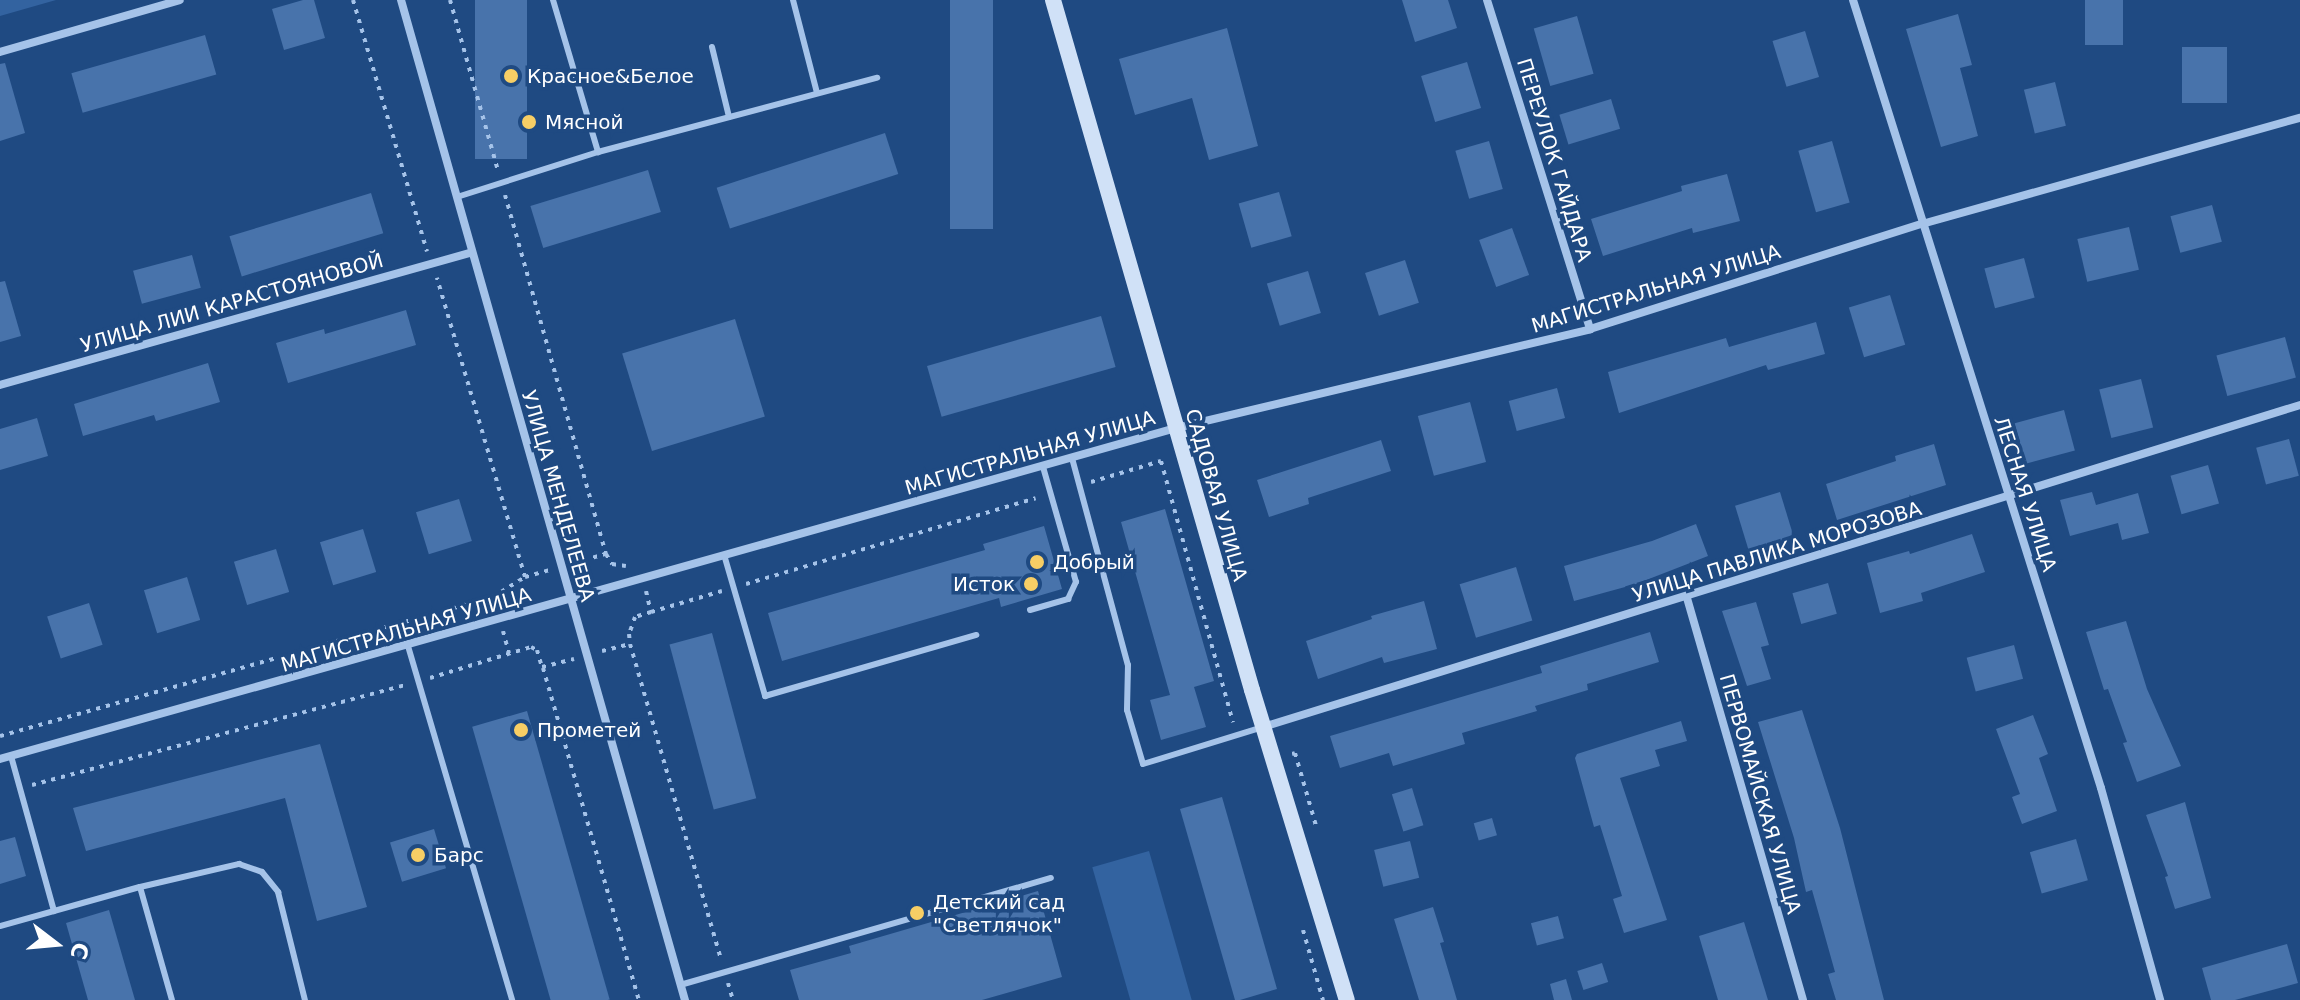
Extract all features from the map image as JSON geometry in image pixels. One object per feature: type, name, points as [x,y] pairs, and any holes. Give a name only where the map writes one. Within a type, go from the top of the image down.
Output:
[{"type":"street","points":[[0,52],[180,0]]},
{"type":"street","name":"УЛИЦА МЕНДЕЛЕЕВА","points":[[401,0],[685,1000]]},
{"type":"street","name":"САДОВАЯ УЛИЦА","points":[[1053,0],[1263,727],[1347,1000]]},
{"type":"street","name":"ПЕРЕУЛОК ГАЙДАРА","points":[[1487,0],[1590,329]]},
{"type":"street","name":"ЛЕСНАЯ УЛИЦА","points":[[1853,0],[2101,788],[2160,1000]]},
{"type":"street","name":"МАГИСТРАЛЬНАЯ УЛИЦА","points":[[0,759],[725,558],[1176,428],[1590,329],[1922,224],[2300,118]]},
{"type":"street","name":"УЛИЦА ЛИИ КАРАСТОЯНОВОЙ","points":[[0,385],[472,252]]},
{"type":"street","name":"УЛИЦА ПАВЛИКА МОРОЗОВА","points":[[1263,727],[1687,598],[2300,405]]},
{"type":"street","name":"ПЕРВОМАЙСКАЯ УЛИЦА","points":[[1687,598],[1803,1000]]},
{"type":"lane","points":[[553,0],[598,152]]},
{"type":"lane","points":[[793,0],[817,93]]},
{"type":"lane","points":[[712,47],[729,117]]},
{"type":"lane","points":[[457,197],[598,152],[877,78]]},
{"type":"lane","points":[[1072,458],[1128,665],[1127,710],[1143,764],[1263,727]]},
{"type":"lane","points":[[1030,610],[1068,599],[1076,582],[1043,467]]},
{"type":"lane","points":[[725,558],[765,696],[976,635]]},
{"type":"lane","points":[[408,646],[512,1000]]},
{"type":"lane","points":[[11,756],[54,911]]},
{"type":"lane","points":[[0,926],[140,887],[239,864],[262,872],[278,892],[305,1000]]},
{"type":"lane","points":[[680,985],[1051,878]]},
{"type":"lane","points":[[140,887],[172,1000]]},
{"type":"path","points":[[0,736],[493,597],[525,577],[353,0]]},
{"type":"path","points":[[450,0],[606,554],[612,564],[638,563],[651,612]]},
{"type":"path","points":[[1080,485],[1161,461]]},
{"type":"path","points":[[733,1000],[630,644],[629,634],[635,617],[1050,494]]},
{"type":"path","points":[[542,667],[630,644]]},
{"type":"path","points":[[19,789],[419,681],[531,647],[537,650],[639,1000]]},
{"type":"shaded area","points":[[0,0],[56,0],[0,16]]},
{"type":"shaded area","points":[[1149,851],[1192,1000],[1130,1000],[1092,867]]},
{"type":"building","points":[[314,0],[325,38],[284,50],[272,9]]},
{"type":"building","points":[[475,0],[527,0],[527,159],[475,159]]},
{"type":"building","points":[[950,0],[993,0],[993,229],[950,229]]},
{"type":"building","points":[[1402,0],[1448,0],[1457,28],[1415,42]]},
{"type":"building","points":[[2085,0],[2123,0],[2123,45],[2085,45]]},
{"type":"building","points":[[1958,14],[1972,65],[1960,68],[1978,136],[1941,147],[1906,29]]},
{"type":"building","points":[[1577,16],[1594,74],[1550,86],[1534,28]]},
{"type":"building","points":[[1227,28],[1258,146],[1209,160],[1192,98],[1135,115],[1119,59]]},
{"type":"building","points":[[1805,31],[1819,77],[1787,87],[1772,41]]},
{"type":"building","points":[[205,35],[216,74],[83,113],[71,73]]},
{"type":"building","points":[[2182,47],[2227,47],[2227,103],[2182,103]]},
{"type":"building","points":[[1467,62],[1481,108],[1435,122],[1421,76]]},
{"type":"building","points":[[5,63],[25,133],[0,141],[0,64]]},
{"type":"building","points":[[2055,82],[2066,126],[2035,133],[2024,90]]},
{"type":"building","points":[[1611,99],[1620,129],[1568,144],[1559,115]]},
{"type":"building","points":[[885,133],[898,174],[730,229],[717,188]]},
{"type":"building","points":[[1489,141],[1503,189],[1469,199],[1455,151]]},
{"type":"building","points":[[1832,141],[1850,203],[1816,212],[1798,151]]},
{"type":"building","points":[[648,170],[661,212],[543,248],[530,206]]},
{"type":"building","points":[[1727,174],[1740,221],[1693,233],[1692,228],[1603,256],[1591,219],[1682,191],[1681,186]]},
{"type":"building","points":[[1279,192],[1292,236],[1251,248],[1239,204]]},
{"type":"building","points":[[371,193],[383,233],[242,276],[229,236]]},
{"type":"building","points":[[2212,205],[2222,242],[2180,253],[2170,216]]},
{"type":"building","points":[[2129,227],[2139,270],[2087,282],[2077,239]]},
{"type":"building","points":[[1512,228],[1529,275],[1496,287],[1479,240]]},
{"type":"building","points":[[192,255],[201,288],[142,304],[133,271]]},
{"type":"building","points":[[2024,258],[2035,298],[1995,308],[1984,269]]},
{"type":"building","points":[[1405,260],[1419,303],[1379,316],[1365,273]]},
{"type":"building","points":[[1308,271],[1321,313],[1280,326],[1267,284]]},
{"type":"building","points":[[5,281],[21,336],[0,342],[0,282]]},
{"type":"building","points":[[1890,295],[1905,345],[1864,357],[1849,308]]},
{"type":"building","points":[[406,310],[416,345],[288,383],[276,343],[324,329],[325,334]]},
{"type":"building","points":[[1101,316],[1116,367],[942,417],[927,366]]},
{"type":"building","points":[[735,319],[765,417],[652,451],[622,353]]},
{"type":"building","points":[[1816,322],[1825,354],[1768,370],[1766,365],[1619,413],[1608,372],[1726,338],[1729,347]]},
{"type":"building","points":[[2285,337],[2296,378],[2227,396],[2216,355]]},
{"type":"building","points":[[208,363],[220,402],[156,421],[154,415],[83,436],[74,404]]},
{"type":"building","points":[[2141,379],[2153,428],[2111,438],[2099,389]]},
{"type":"building","points":[[1557,388],[1565,418],[1517,431],[1509,401]]},
{"type":"building","points":[[1470,402],[1486,462],[1434,476],[1418,416]]},
{"type":"building","points":[[2064,410],[2075,451],[2026,464],[2015,423]]},
{"type":"building","points":[[37,418],[48,456],[0,470],[0,429]]},
{"type":"building","points":[[2289,439],[2299,476],[2266,485],[2256,448]]},
{"type":"building","points":[[1381,440],[1391,471],[1308,498],[1309,504],[1269,517],[1257,480]]},
{"type":"building","points":[[1934,444],[1946,485],[1837,520],[1826,484],[1896,461],[1895,456]]},
{"type":"building","points":[[2208,465],[2219,503],[2182,514],[2171,476]]},
{"type":"building","points":[[1780,492],[1794,537],[1749,551],[1735,506]]},
{"type":"building","points":[[2092,492],[2096,505],[2138,493],[2149,533],[2122,540],[2118,523],[2070,536],[2060,500]]},
{"type":"building","points":[[459,499],[472,541],[429,554],[416,512]]},
{"type":"building","points":[[1165,509],[1214,681],[1194,687],[1206,727],[1161,740],[1150,700],[1170,695],[1121,522]]},
{"type":"building","points":[[1696,524],[1708,556],[1636,584],[1574,601],[1564,566],[1652,541]]},
{"type":"building","points":[[1044,526],[1062,589],[1001,607],[999,598],[782,661],[768,613],[985,550],[983,544]]},
{"type":"building","points":[[363,529],[376,572],[333,585],[320,542]]},
{"type":"building","points":[[1972,534],[1985,572],[1921,593],[1923,601],[1880,613],[1867,563],[1909,551],[1910,554]]},
{"type":"building","points":[[276,549],[289,592],[247,605],[234,562]]},
{"type":"building","points":[[1516,567],[1532,621],[1476,638],[1460,584]]},
{"type":"building","points":[[187,577],[200,620],[157,633],[144,590]]},
{"type":"building","points":[[1828,583],[1837,614],[1801,624],[1792,593]]},
{"type":"building","points":[[1424,601],[1437,649],[1384,663],[1382,657],[1318,679],[1306,641],[1372,619],[1371,616]]},
{"type":"building","points":[[1756,602],[1769,645],[1761,647],[1771,679],[1747,686],[1722,611]]},
{"type":"building","points":[[89,603],[103,645],[61,658],[47,617]]},
{"type":"building","points":[[2126,621],[2147,689],[2181,766],[2137,782],[2123,743],[2127,742],[2108,689],[2104,690],[2086,632]]},
{"type":"building","points":[[1650,632],[1659,662],[1587,684],[1588,690],[1535,706],[1537,711],[1462,733],[1465,744],[1393,766],[1389,753],[1340,768],[1330,736],[1542,673],[1540,666]]},
{"type":"building","points":[[712,633],[756,798],[714,810],[669,644]]},
{"type":"building","points":[[2014,645],[2023,679],[1976,691],[1967,658]]},
{"type":"building","points":[[1802,710],[1840,828],[1884,1000],[1836,1000],[1828,974],[1835,972],[1812,890],[1806,892],[1794,838],[1758,722]]},
{"type":"building","points":[[527,711],[610,999],[551,1000],[472,727]]},
{"type":"building","points":[[2033,715],[2048,754],[2039,758],[2057,811],[2022,824],[2012,797],[2020,794],[1996,729]]},
{"type":"building","points":[[1681,721],[1687,741],[1655,750],[1660,766],[1620,778],[1667,920],[1624,933],[1613,899],[1622,896],[1600,825],[1594,827],[1575,758],[1577,754]]},
{"type":"building","points":[[320,744],[367,907],[317,921],[285,798],[86,851],[73,808]]},
{"type":"building","points":[[1412,788],[1423,825],[1403,831],[1392,794]]},
{"type":"building","points":[[1222,797],[1277,989],[1240,1000],[1235,1000],[1180,809]]},
{"type":"building","points":[[2185,802],[2211,898],[2175,909],[2165,877],[2168,876],[2146,815]]},
{"type":"building","points":[[1492,818],[1497,835],[1479,841],[1474,823]]},
{"type":"building","name":"Барс","points":[[434,829],[446,868],[402,882],[390,842]]},
{"type":"building","points":[[15,837],[26,876],[0,884],[0,841]]},
{"type":"building","points":[[2076,839],[2088,880],[2042,894],[2030,852]]},
{"type":"building","points":[[1410,841],[1419,878],[1383,887],[1374,850]]},
{"type":"building","points":[[1038,891],[1062,977],[982,1000],[799,1000],[790,970],[851,953],[849,946]]},
{"type":"building","points":[[1433,907],[1457,1000],[1419,1000],[1394,919]]},
{"type":"building","points":[[109,910],[135,1000],[88,1000],[66,923]]},
{"type":"building","points":[[1558,916],[1564,938],[1537,945],[1531,923]]},
{"type":"building","points":[[1744,922],[1768,1000],[1718,1000],[1699,936]]},
{"type":"building","points":[[2287,944],[2298,983],[2235,1000],[2211,1000],[2202,968]]},
{"type":"building","points":[[1602,963],[1608,982],[1583,990],[1577,971]]},
{"type":"building","points":[[1566,979],[1572,1000],[1554,1000],[1550,984]]},
{"type":"place","name":"Красное&Белое","points":[[511,76]]},
{"type":"place","name":"Мясной","points":[[529,122]]},
{"type":"place","name":"Добрый","points":[[1037,562]]},
{"type":"place","name":"Исток","points":[[1031,584]]},
{"type":"place","name":"Прометей","points":[[521,730]]},
{"type":"place","name":"Барс","points":[[418,855]]},
{"type":"place","name":"Детский сад \"Светлячок\"","points":[[917,913]]}]
